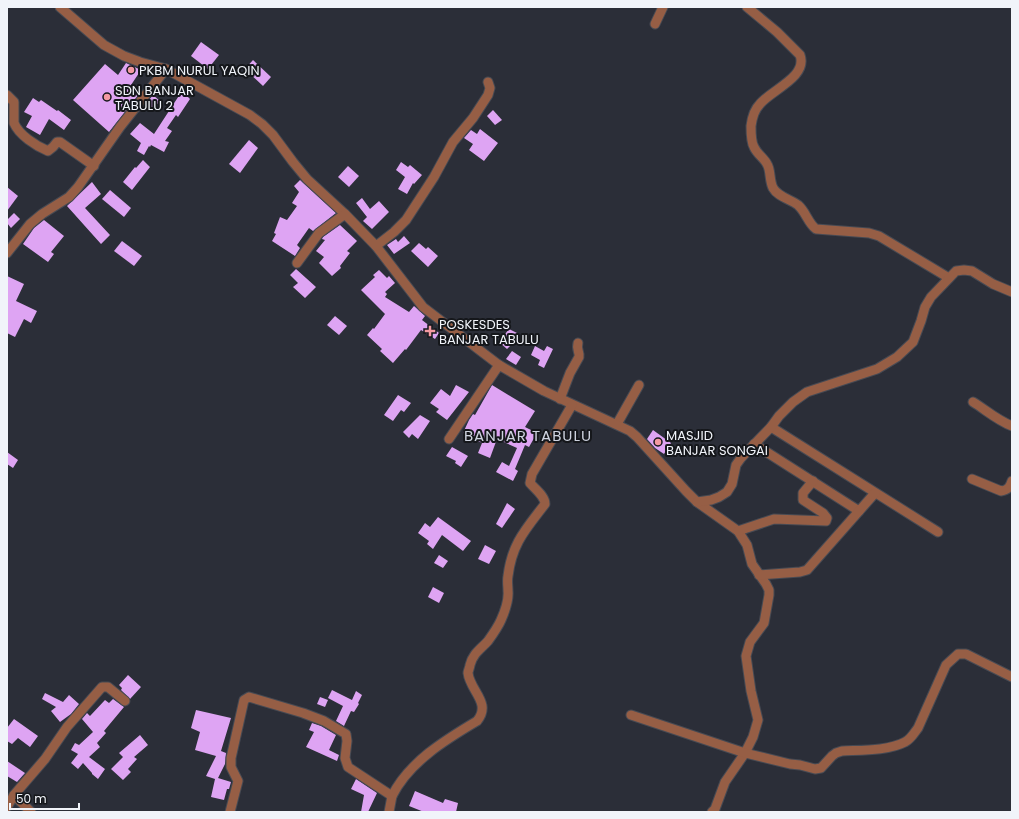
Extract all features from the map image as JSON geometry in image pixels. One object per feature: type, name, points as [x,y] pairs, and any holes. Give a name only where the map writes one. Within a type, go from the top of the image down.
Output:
[{"type":"street","points":[[60,7],[104,45],[124,56],[166,69],[250,115],[262,124],[273,135],[308,179],[376,246],[423,307],[499,365],[560,399],[617,424],[637,437],[697,502],[738,531],[747,545],[752,564],[766,584],[769,595],[764,623],[750,642],[746,656],[751,691],[758,720],[753,737],[745,753],[725,782],[716,811]]},
{"type":"street","points":[[655,24],[663,7]]},
{"type":"street","points":[[747,7],[777,32],[800,55],[802,64],[793,78],[760,103],[752,118],[751,132],[753,147],[768,165],[773,188],[777,193],[798,206],[816,229],[869,233],[879,236],[949,278]]},
{"type":"street","points":[[7,253],[30,224],[42,214],[69,197],[94,166],[120,128],[166,69]]},
{"type":"street","points":[[376,246],[394,232],[406,220],[434,177],[453,142],[473,118],[488,95],[490,88],[488,82]]},
{"type":"street","points":[[7,95],[14,102],[15,126],[26,138],[48,151],[57,142],[60,142],[94,166]]},
{"type":"street","points":[[297,263],[319,233],[345,214]]},
{"type":"street","points":[[697,502],[711,500],[727,492],[732,484],[736,465],[793,402],[807,392],[878,369],[897,357],[913,342],[925,307],[931,297],[959,270],[969,271],[1012,292]]},
{"type":"street","points":[[560,399],[570,373],[579,357],[577,348],[578,343]]},
{"type":"street","points":[[449,439],[499,365]]},
{"type":"street","points":[[617,424],[639,385]]},
{"type":"street","points":[[972,402],[986,410],[997,420],[1012,426]]},
{"type":"street","points":[[389,812],[392,796],[398,784],[435,748],[477,721],[480,717],[482,712],[482,702],[468,673],[472,658],[496,630],[505,611],[508,591],[507,578],[516,543],[545,504],[544,498],[530,483],[532,474],[572,405]]},
{"type":"street","points":[[771,427],[938,532]]},
{"type":"street","points":[[754,444],[859,511]]},
{"type":"street","points":[[972,479],[1001,491],[1005,491],[1008,488],[1012,480]]},
{"type":"street","points":[[738,531],[774,520],[826,521],[827,518],[823,513],[803,500],[803,493],[813,481]]},
{"type":"street","points":[[759,575],[800,572],[807,570],[875,493]]},
{"type":"street","points":[[632,714],[745,753],[815,769],[821,768],[836,753],[892,747],[906,741],[918,728],[934,689],[946,665],[958,654],[966,654],[1012,677]]},
{"type":"street","points":[[7,807],[14,795],[45,758],[67,726],[102,687],[108,687],[125,701]]},
{"type":"street","points":[[230,812],[238,782],[231,768],[231,758],[244,700],[247,697],[310,715],[324,721],[346,734],[347,741],[345,758],[348,767],[392,796]]},
{"type":"street","points":[[14,795],[31,812]]},
{"type":"building","points":[[201,42],[219,55],[208,69],[191,56]]},
{"type":"building","points":[[253,60],[271,77],[263,86],[245,69]]},
{"type":"building","name":"SDN BANJAR TABULU 2","points":[[126,63],[141,70],[131,85],[140,93],[109,132],[73,100],[105,64],[118,75]]},
{"type":"building","points":[[182,91],[190,99],[178,117],[176,115],[167,128],[172,131],[165,141],[169,142],[164,152],[151,145],[144,155],[137,151],[141,143],[130,134],[140,123],[154,134]]},
{"type":"building","points":[[153,95],[160,101],[150,112],[144,106]]},
{"type":"building","points":[[33,98],[39,102],[41,100],[71,120],[64,130],[49,119],[40,135],[26,127],[32,116],[24,112]]},
{"type":"building","points":[[493,110],[502,120],[495,125],[487,116]]},
{"type":"building","points":[[480,129],[498,143],[484,161],[469,150],[473,144],[464,138],[471,130],[477,134]]},
{"type":"building","points":[[249,140],[258,148],[240,173],[229,164]]},
{"type":"building","points":[[143,160],[150,167],[132,190],[123,182],[135,167],[136,168]]},
{"type":"building","points":[[401,162],[408,167],[410,165],[422,175],[414,184],[413,183],[407,194],[398,189],[405,177],[396,170]]},
{"type":"building","points":[[348,166],[359,176],[349,187],[338,177]]},
{"type":"building","points":[[300,180],[336,213],[313,231],[309,228],[297,245],[300,248],[295,256],[272,241],[276,234],[274,233],[280,217],[287,220],[297,206],[292,203],[299,192],[294,186]]},
{"type":"building","points":[[92,182],[101,194],[85,208],[110,235],[101,244],[67,206]]},
{"type":"building","points":[[7,187],[18,196],[7,211]]},
{"type":"building","points":[[110,190],[131,208],[124,217],[102,199]]},
{"type":"building","points":[[362,198],[370,209],[379,201],[389,212],[372,229],[363,221],[367,217],[356,203]]},
{"type":"building","points":[[14,213],[20,219],[11,228],[7,223],[7,220]]},
{"type":"building","points":[[44,220],[64,236],[51,252],[54,254],[48,262],[23,244],[34,228]]},
{"type":"building","points":[[340,225],[357,241],[347,251],[350,253],[340,266],[341,268],[332,276],[319,263],[324,257],[316,251],[325,240],[322,239],[323,237]]},
{"type":"building","points":[[404,236],[410,243],[394,254],[387,245],[396,239],[398,242]]},
{"type":"building","points":[[122,241],[142,256],[134,266],[114,251]]},
{"type":"building","points":[[419,243],[426,249],[428,247],[438,256],[428,267],[411,251]]},
{"type":"building","points":[[296,269],[316,287],[305,298],[293,287],[298,283],[290,275]]},
{"type":"building","points":[[379,270],[387,278],[389,276],[395,283],[385,292],[387,294],[385,297],[409,312],[414,306],[425,316],[422,320],[439,333],[435,339],[421,330],[406,350],[405,349],[393,363],[380,351],[382,349],[367,335],[373,328],[374,329],[385,314],[361,290],[375,277],[373,275]]},
{"type":"building","points":[[7,276],[24,284],[16,301],[37,311],[31,323],[24,319],[15,337],[7,333]]},
{"type":"building","points":[[335,316],[347,326],[339,335],[327,325]]},
{"type":"building","points":[[509,329],[517,333],[512,341],[514,342],[507,349],[499,342]]},
{"type":"building","points":[[535,346],[544,351],[547,346],[553,349],[544,368],[538,365],[540,360],[531,355]]},
{"type":"building","points":[[512,351],[521,357],[516,365],[506,359]]},
{"type":"building","points":[[456,385],[469,392],[447,420],[436,412],[439,409],[430,403],[441,389],[450,396]]},
{"type":"building","points":[[492,385],[535,411],[525,427],[537,433],[529,447],[525,445],[515,469],[518,471],[513,481],[496,472],[502,462],[509,466],[517,448],[497,439],[490,458],[478,453],[482,443],[463,433],[469,420],[473,414],[475,415]]},
{"type":"building","points":[[398,395],[411,403],[404,412],[401,410],[393,421],[384,415]]},
{"type":"building","points":[[420,415],[430,421],[418,439],[412,434],[409,438],[403,432]]},
{"type":"building","name":"MASJID BANJAR SONGAI","points":[[653,430],[671,443],[664,454],[655,448],[647,439]]},
{"type":"building","points":[[452,447],[468,456],[461,467],[455,463],[456,461],[446,456]]},
{"type":"building","points":[[7,452],[18,460],[13,468],[7,464]]},
{"type":"building","points":[[507,503],[515,509],[502,528],[496,524]]},
{"type":"building","points":[[438,517],[471,541],[463,551],[442,535],[433,549],[427,544],[429,541],[418,533],[425,523],[430,527]]},
{"type":"building","points":[[485,545],[496,551],[489,564],[478,559]]},
{"type":"building","points":[[439,555],[448,561],[443,568],[434,563]]},
{"type":"building","points":[[433,587],[444,593],[439,603],[428,597]]},
{"type":"building","points":[[128,675],[141,687],[130,699],[121,690],[122,688],[119,685]]},
{"type":"building","points":[[332,690],[352,700],[356,691],[362,695],[358,703],[359,704],[354,712],[351,711],[344,726],[336,721],[343,706],[328,698]]},
{"type":"building","points":[[45,693],[63,702],[69,695],[79,704],[71,714],[60,722],[51,711],[56,707],[42,699]]},
{"type":"building","points":[[320,697],[328,700],[325,707],[317,704]]},
{"type":"building","points":[[113,699],[124,707],[104,731],[106,733],[97,743],[100,747],[89,757],[105,769],[98,779],[83,763],[78,769],[71,763],[78,754],[71,750],[75,743],[79,745],[93,732],[82,719],[87,713],[90,716],[105,700],[109,703]]},
{"type":"building","points":[[196,710],[231,718],[221,751],[226,753],[225,764],[218,778],[231,782],[224,800],[211,797],[215,779],[206,776],[216,756],[195,750],[200,732],[191,728]]},
{"type":"building","points":[[14,719],[38,736],[30,747],[18,738],[12,744],[7,741],[7,728]]},
{"type":"building","points":[[312,723],[321,726],[336,735],[329,750],[339,755],[337,761],[306,747],[314,732],[309,730]]},
{"type":"building","points":[[140,735],[148,745],[134,757],[137,759],[128,769],[131,772],[123,780],[111,769],[123,757],[119,753]]},
{"type":"building","points":[[7,761],[25,773],[17,782],[7,776]]},
{"type":"building","points":[[356,779],[377,793],[368,812],[361,812],[364,795],[351,789]]},
{"type":"building","points":[[415,791],[443,803],[445,799],[458,803],[456,812],[424,812],[409,806]]},
{"type":"place","name":"PKBM NURUL YAQIN","points":[[131,70]]},
{"type":"place","name":"SDN BANJAR TABULU 2","points":[[107,97]]},
{"type":"place","name":"POSKESDES BANJAR TABULU","points":[[430,331]]},
{"type":"place","name":"MASJID BANJAR SONGAI","points":[[658,442]]},
{"type":"district","name":"BANJAR TABULU","points":[[528,436]]}]
